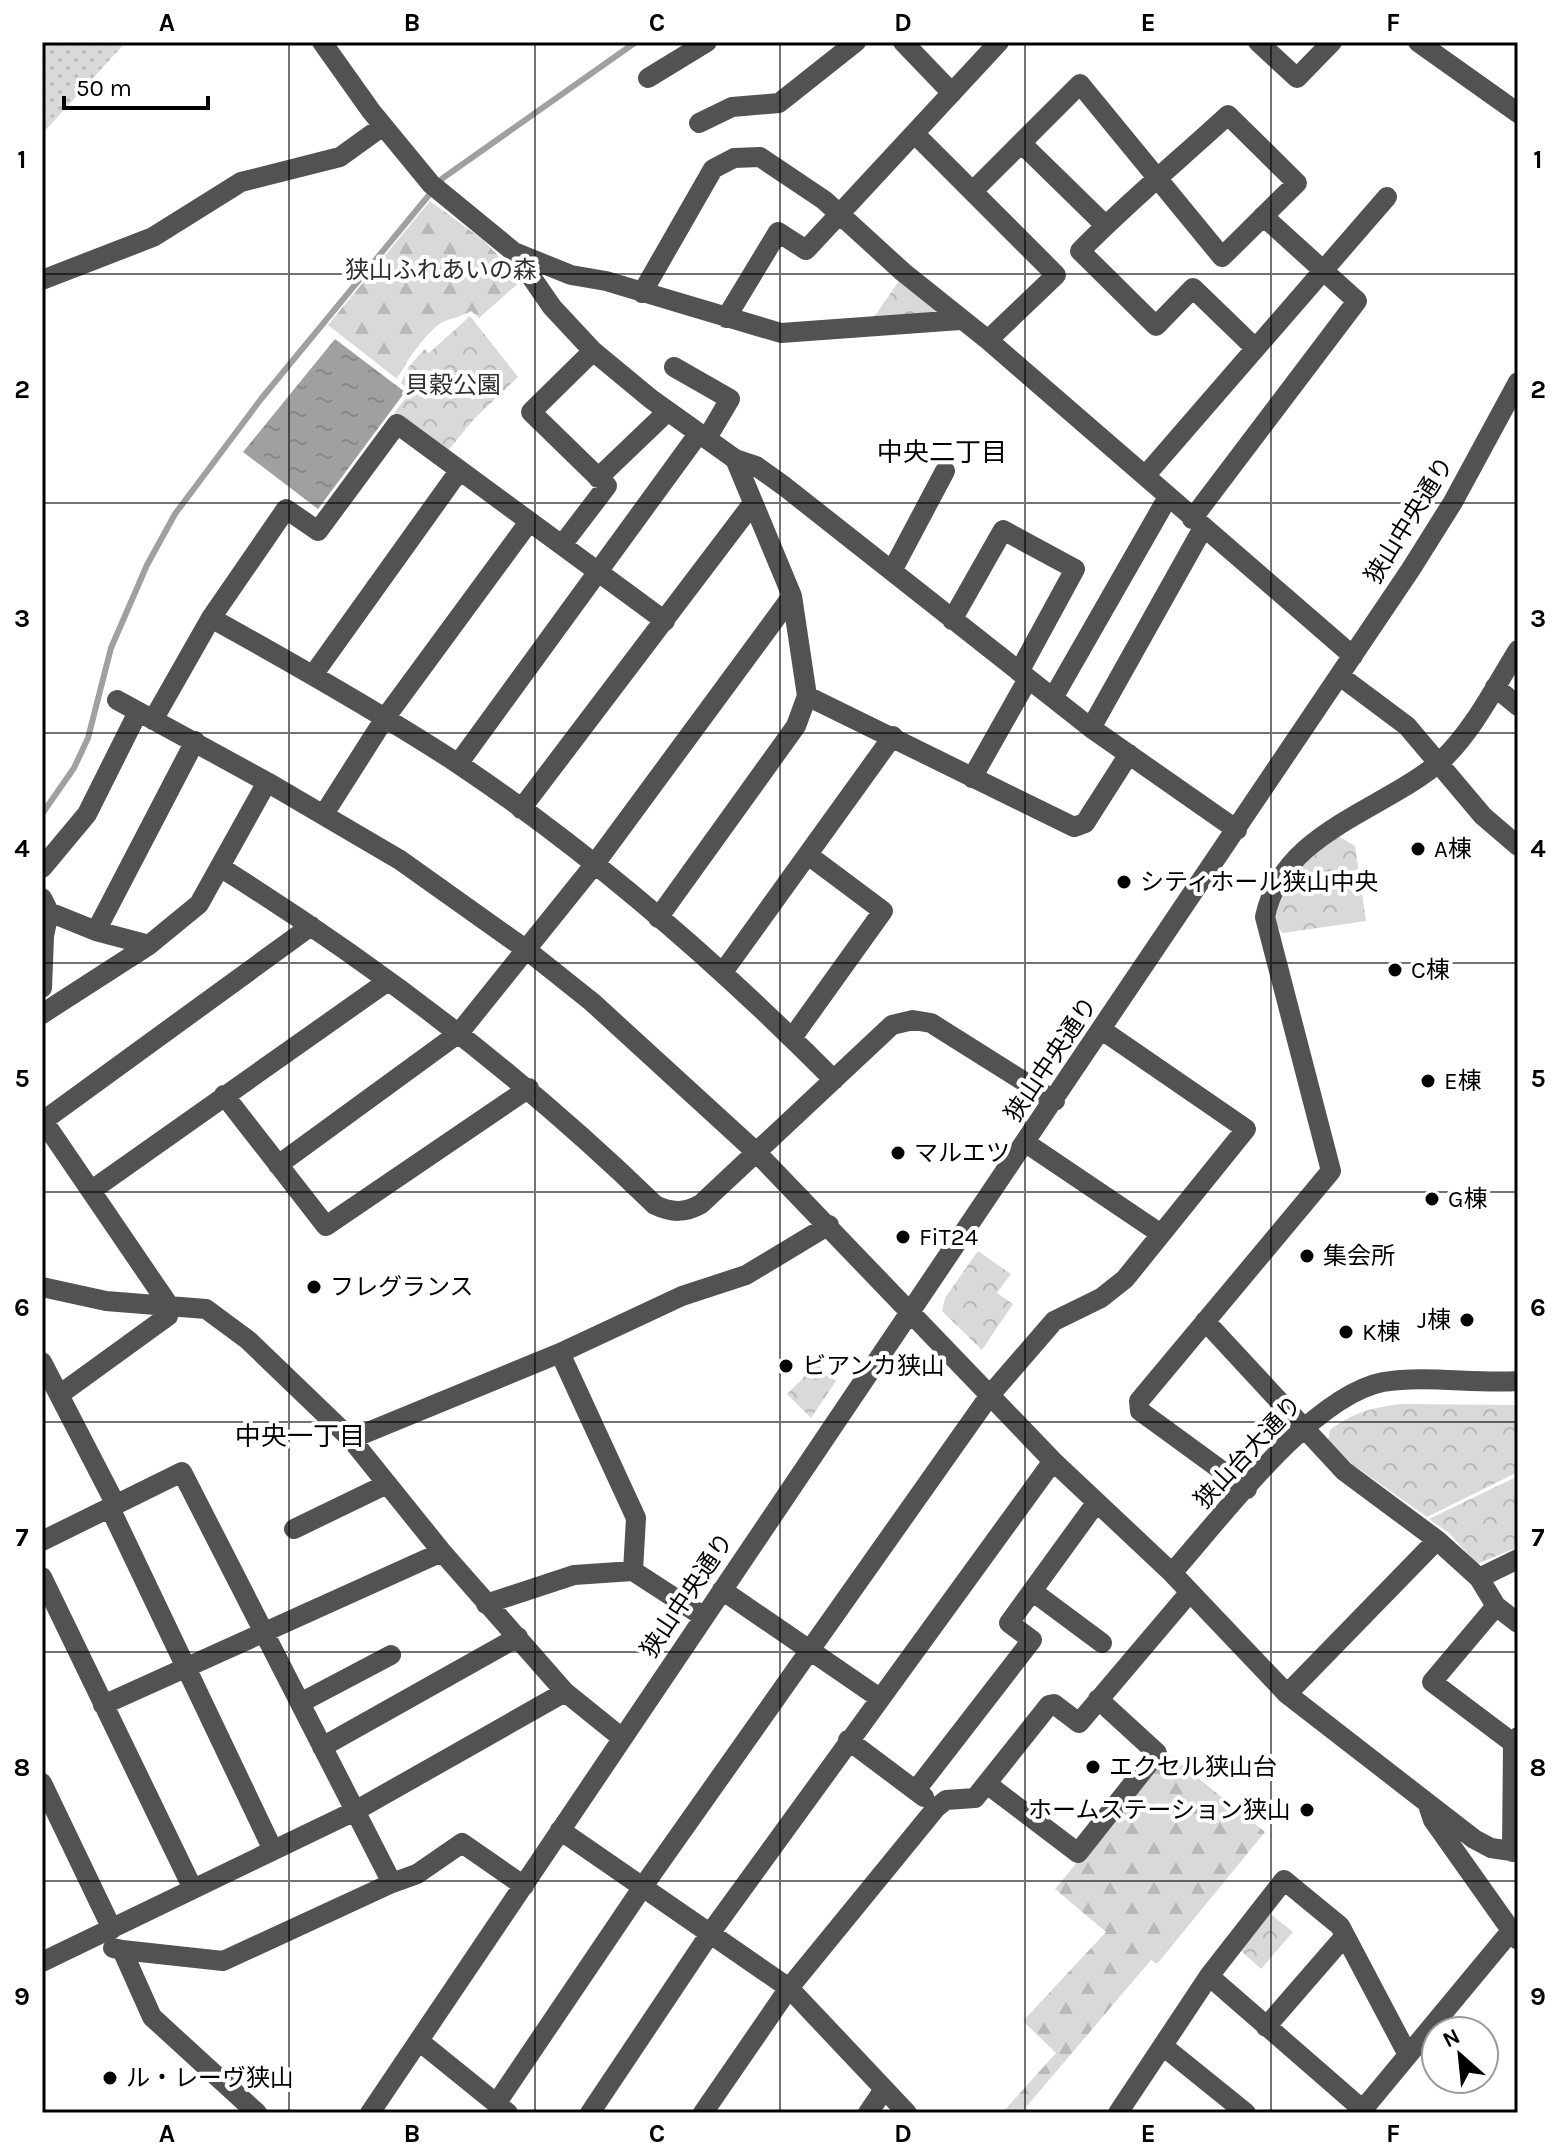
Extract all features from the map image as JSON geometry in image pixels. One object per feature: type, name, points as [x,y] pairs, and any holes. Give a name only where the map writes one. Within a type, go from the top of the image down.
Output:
[{"type":"street","points":[[322,42],[383,126],[435,188],[514,252],[552,307],[593,351],[735,459],[756,466],[1091,728],[1237,830]]},
{"type":"street","points":[[648,78],[707,42]]},
{"type":"street","points":[[699,123],[732,107],[779,103],[856,42]]},
{"type":"street","points":[[903,42],[952,93]]},
{"type":"street","points":[[726,318],[778,232],[806,250],[999,42]]},
{"type":"street","points":[[1258,42],[1297,78],[1332,42]]},
{"type":"street","points":[[1418,42],[1441,49],[1518,113]]},
{"type":"street","points":[[974,190],[1080,84],[1157,181],[1222,257],[1297,183],[1228,115],[1157,181],[1105,225],[988,340]]},
{"type":"street","points":[[42,280],[153,237],[241,182],[340,157],[383,126]]},
{"type":"street","points":[[915,134],[1056,275]]},
{"type":"street","points":[[1021,143],[1105,225]]},
{"type":"street","points":[[642,293],[713,169],[723,162],[748,155],[760,157],[840,215],[1353,656]]},
{"type":"street","points":[[1145,476],[1387,197]]},
{"type":"street","points":[[1091,728],[1198,524],[1357,301],[1263,216]]},
{"type":"street","points":[[1080,251],[1156,326],[1193,288],[1254,347]]},
{"type":"street","points":[[514,252],[571,275],[781,333],[960,320]]},
{"type":"street","points":[[562,545],[607,486],[531,412],[593,351]]},
{"type":"street","points":[[458,764],[730,399],[674,367]]},
{"type":"street","name":"狭山中央通り","points":[[370,2113],[1340,676],[1453,502],[1518,382]]},
{"type":"street","points":[[598,478],[668,411]]},
{"type":"street","points":[[42,868],[87,814],[146,716],[286,509],[318,531],[397,424],[665,621]]},
{"type":"street","points":[[658,918],[796,726],[807,696],[792,596],[735,459]]},
{"type":"street","points":[[313,675],[459,471]]},
{"type":"street","points":[[892,571],[945,471]]},
{"type":"street","points":[[1053,698],[1168,497]]},
{"type":"street","points":[[521,809],[753,503]]},
{"type":"street","points":[[324,814],[385,718],[529,522]]},
{"type":"street","points":[[952,620],[1003,530],[1075,569],[972,778]]},
{"type":"street","points":[[278,1165],[459,1033],[528,951],[594,865],[792,596]]},
{"type":"street","points":[[211,618],[385,718],[521,809],[723,972],[834,1080]]},
{"type":"street","points":[[1247,1489],[1140,1411],[1139,1401],[1331,1171],[1265,917],[1269,898],[1289,866],[1316,840],[1438,763],[1450,752],[1518,650]]},
{"type":"street","points":[[1340,676],[1407,726],[1483,816],[1518,846]]},
{"type":"street","points":[[1495,687],[1518,706]]},
{"type":"street","points":[[807,696],[1079,827],[1129,754]]},
{"type":"street","points":[[117,700],[195,741],[400,860],[528,951],[645,1047],[829,1225],[1053,1461],[1172,1573],[1287,1694],[1474,1839],[1491,1848],[1515,1852],[1516,1740],[1432,1682],[1496,1606]]},
{"type":"street","points":[[723,972],[893,736]]},
{"type":"street","points":[[96,931],[195,741]]},
{"type":"street","points":[[42,1014],[149,945],[199,904],[267,782]]},
{"type":"street","points":[[792,1038],[883,911],[808,855]]},
{"type":"street","points":[[220,867],[311,926],[459,1033],[529,1088],[655,1205],[665,1210],[677,1212],[701,1204],[892,1025],[913,1020],[931,1023],[1055,1101]]},
{"type":"street","points":[[42,988],[46,905],[96,931],[149,945]]},
{"type":"street","points":[[59,1395],[168,1316],[168,1304],[43,1120],[311,926]]},
{"type":"street","points":[[92,1190],[388,981]]},
{"type":"street","points":[[419,2041],[502,2108],[644,1885],[990,1395],[1054,1321],[1101,1298],[1125,1279],[1246,1129],[1102,1030]]},
{"type":"street","points":[[224,1095],[326,1226],[529,1088]]},
{"type":"street","points":[[1026,1143],[1161,1234]]},
{"type":"street","points":[[351,1439],[560,1353],[682,1296],[746,1275],[829,1225]]},
{"type":"street","points":[[42,1287],[106,1301],[206,1309],[235,1330],[287,1375],[351,1439],[442,1552],[565,1692],[622,1738]]},
{"type":"street","points":[[1205,1321],[1344,1471],[1437,1540],[1479,1578],[1496,1606],[1518,1623]]},
{"type":"street","points":[[560,1353],[636,1518],[633,1571]]},
{"type":"street","points":[[42,1362],[113,1506],[184,1666],[273,1850]]},
{"type":"street","name":"狭山台大通り","points":[[1172,1573],[1303,1427],[1352,1392],[1386,1382],[1518,1381]]},
{"type":"street","points":[[590,2113],[711,1932],[878,1697],[1053,1461]]},
{"type":"street","points":[[42,1541],[182,1472],[392,1883]]},
{"type":"street","points":[[294,1529],[387,1484]]},
{"type":"street","points":[[916,1790],[1032,1640],[1009,1623],[1096,1503]]},
{"type":"street","points":[[1287,1694],[1437,1540]]},
{"type":"street","points":[[103,1705],[442,1552]]},
{"type":"street","points":[[1479,1578],[1518,1559]]},
{"type":"street","points":[[486,1604],[574,1575],[633,1571],[704,1617]]},
{"type":"street","points":[[42,1577],[193,1889]]},
{"type":"street","points":[[722,1590],[878,1697]]},
{"type":"street","points":[[1032,1591],[1102,1643]]},
{"type":"street","points":[[703,2113],[789,1988],[936,1808],[946,1800],[975,1798],[1049,1705],[1054,1704],[1079,1723],[1190,1592]]},
{"type":"street","points":[[322,1747],[518,1637]]},
{"type":"street","points":[[300,1703],[391,1655]]},
{"type":"street","points":[[42,1960],[355,1811],[565,1692]]},
{"type":"street","points":[[987,1784],[1078,1853],[1157,1753],[1098,1699]]},
{"type":"street","points":[[848,1740],[936,1808]]},
{"type":"street","points":[[42,1783],[112,1929]]},
{"type":"street","points":[[1209,1976],[1362,2111],[1407,2053],[1515,1936],[1433,1820],[1429,1804]]},
{"type":"street","points":[[560,1830],[644,1885],[789,1988],[907,2113]]},
{"type":"street","points":[[81,1943],[223,1961],[417,1874],[462,1843],[524,1886]]},
{"type":"street","points":[[1118,2113],[1209,1976],[1284,1880],[1340,1926],[1407,2053]]},
{"type":"street","points":[[1266,2027],[1344,1937]]},
{"type":"street","points":[[122,1950],[152,2017],[257,2113]]},
{"type":"street","points":[[1163,2046],[1246,2113]]},
{"type":"street","points":[[868,2113],[883,2091]]},
{"type":"green space","points":[[42,42],[126,42],[42,134]]},
{"type":"green space","name":"狭山ふれあいの森","points":[[430,201],[483,240],[522,280],[479,318],[471,311],[436,327],[416,349],[397,379],[328,325]]},
{"type":"green space","points":[[901,278],[938,308],[934,315],[872,320]]},
{"type":"green space","name":"貝穀公園","points":[[470,316],[518,377],[474,419],[447,452],[394,413],[411,391],[401,383],[408,368],[424,349],[429,353]]},
{"type":"green space","points":[[1338,836],[1355,846],[1366,921],[1283,933],[1276,922],[1281,895],[1303,866]]},
{"type":"green space","points":[[978,1251],[1011,1274],[997,1293],[1013,1304],[982,1350],[942,1311],[945,1298]]},
{"type":"green space","points":[[817,1364],[836,1381],[811,1418],[787,1394]]},
{"type":"green space","points":[[1402,1404],[1514,1405],[1518,1414],[1518,1472],[1427,1517],[1352,1464],[1328,1440],[1330,1430],[1355,1415]]},
{"type":"green space","points":[[1518,1476],[1518,1547],[1477,1564],[1449,1533],[1429,1519]]},
{"type":"green space","points":[[1167,1753],[1265,1832],[1157,1964],[1151,1960],[1021,2113],[1002,2113],[1056,2053],[1023,2021],[1106,1932],[1055,1889]]},
{"type":"green space","points":[[1269,1913],[1293,1932],[1261,1969],[1239,1949]]},
{"type":"water","points":[[335,339],[405,392],[318,509],[243,452]]},
{"type":"waterway","points":[[42,814],[74,768],[88,738],[111,648],[147,565],[175,514],[261,399],[443,178],[636,42]]},
{"type":"place","name":"A棟","points":[[1418,849]]},
{"type":"place","name":"シティホール狭山中央","points":[[1124,882]]},
{"type":"place","name":"C棟","points":[[1395,970]]},
{"type":"place","name":"E棟","points":[[1428,1081]]},
{"type":"place","name":"マルエツ","points":[[898,1153]]},
{"type":"place","name":"G棟","points":[[1432,1199]]},
{"type":"place","name":"FiT24","points":[[903,1237]]},
{"type":"place","name":"集会所","points":[[1307,1256]]},
{"type":"place","name":"フレグランス","points":[[314,1287]]},
{"type":"place","name":"J棟","points":[[1467,1320]]},
{"type":"place","name":"K棟","points":[[1346,1332]]},
{"type":"place","name":"ビアンカ狭山","points":[[786,1366]]},
{"type":"place","name":"エクセル狭山台","points":[[1093,1767]]},
{"type":"place","name":"ホームステーション狭山","points":[[1307,1810]]},
{"type":"place","name":"ル・レーヴ狭山","points":[[110,2078]]},
{"type":"district","name":"中央二丁目","points":[[942,452]]},
{"type":"district","name":"中央一丁目","points":[[300,1436]]}]
